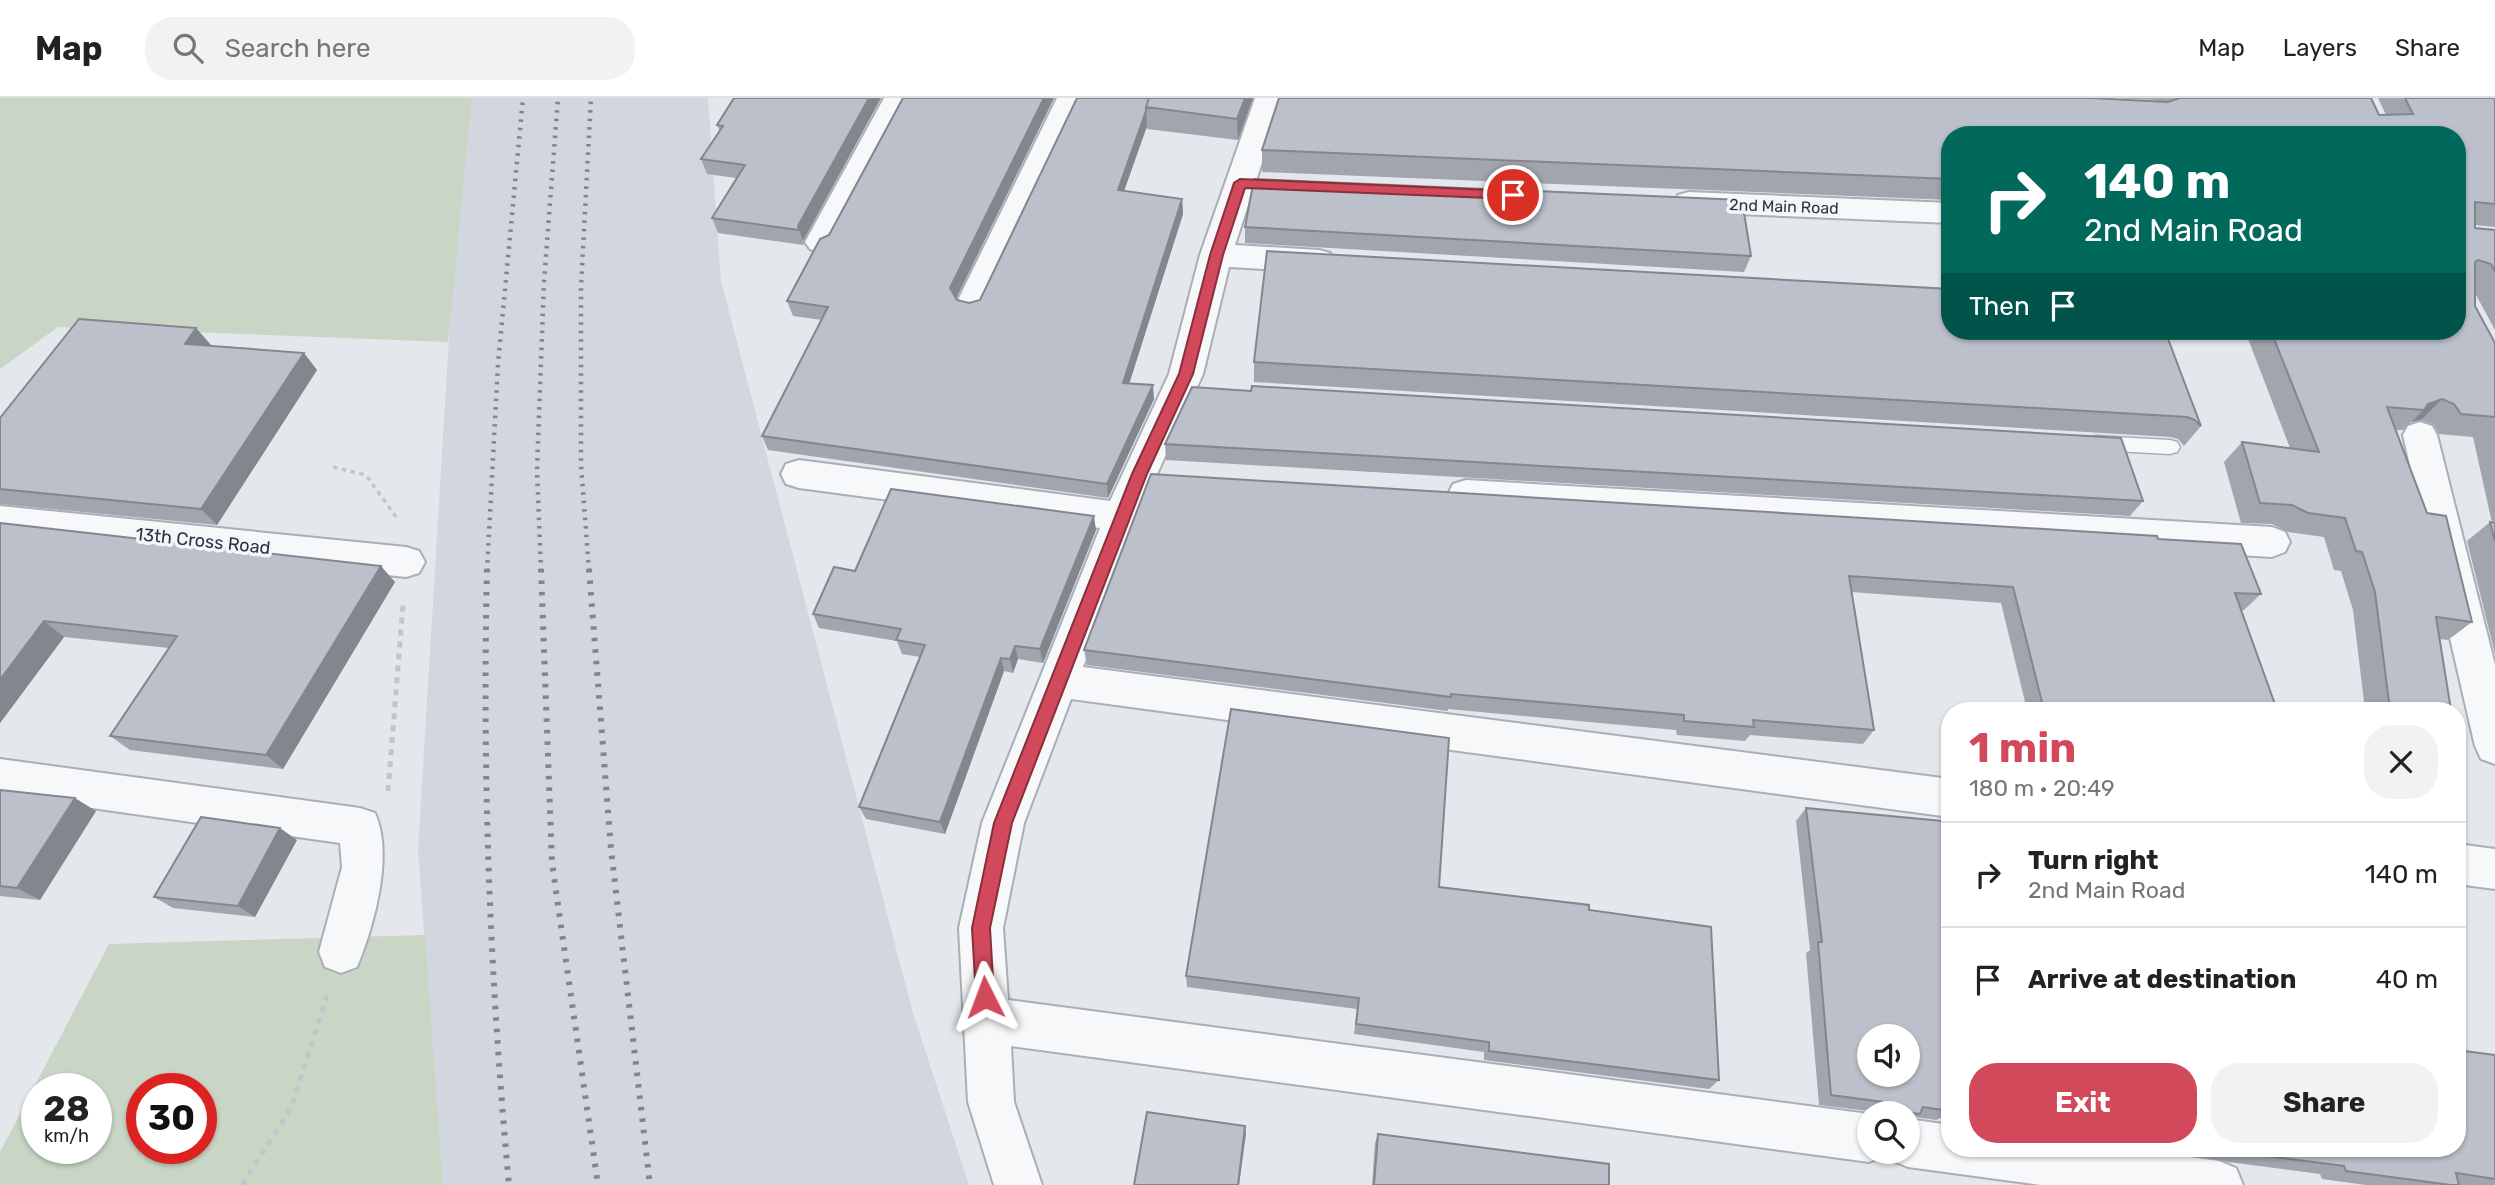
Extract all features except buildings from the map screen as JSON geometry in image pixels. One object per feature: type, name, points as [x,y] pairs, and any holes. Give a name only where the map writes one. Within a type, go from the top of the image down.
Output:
[{"type":"street","points":[[821,242],[898,98]]},
{"type":"street","points":[[972,304],[1071,98]]},
{"type":"street","points":[[1018,1185],[990,1102],[981,928],[1003,823],[1139,474],[1190,388],[1186,374],[1216,255],[1254,184],[1269,98]]},
{"type":"street","name":"2nd Main Road","points":[[1657,201],[1941,214]]},
{"type":"street","points":[[1216,255],[1354,263]]},
{"type":"street","points":[[2420,435],[2495,746]]},
{"type":"street","points":[[799,474],[1122,517]]},
{"type":"street","points":[[1139,474],[1181,476]]},
{"type":"street","points":[[1429,491],[2272,542]]},
{"type":"street","name":"13th Cross Road","points":[[0,520],[406,562]]},
{"type":"street","points":[[1059,681],[1941,797]]},
{"type":"street","points":[[0,777],[360,827],[363,867],[341,953]]},
{"type":"street","points":[[2466,865],[2495,869]]},
{"type":"street","points":[[986,1020],[1857,1136]]},
{"type":"street","points":[[1920,1145],[1941,1147]]},
{"type":"street","points":[[2012,1157],[2219,1185]]},
{"type":"lane","points":[[2072,441],[2170,447]]},
{"type":"path","points":[[332,467],[366,475],[400,522],[406,562],[388,795],[360,827]]},
{"type":"path","points":[[242,1185],[291,1108],[341,953]]},
{"type":"shaded area","points":[[472,98],[708,98],[721,281],[913,1013],[969,1185],[443,1185],[418,850],[451,305]]},
{"type":"green space","points":[[0,98],[472,98],[448,342],[58,327],[0,369]]},
{"type":"green space","points":[[425,935],[443,1185],[0,1185],[0,1152],[21,1112],[21,1164],[112,1164],[112,1073],[41,1073],[109,944]]},
{"type":"railway","points":[[487,571],[498,364],[523,98]]},
{"type":"railway","points":[[541,571],[537,469],[544,282],[558,98]]},
{"type":"railway","points":[[589,571],[581,464],[581,287],[591,98]]},
{"type":"railway","points":[[487,569],[489,877],[509,1185]]},
{"type":"railway","points":[[541,569],[552,863],[598,1185]]},
{"type":"railway","points":[[589,569],[611,849],[650,1185]]},
{"type":"route","points":[[985,997],[981,928],[1003,823],[1139,474],[1186,374],[1216,255],[1240,183],[1513,195]]}]
